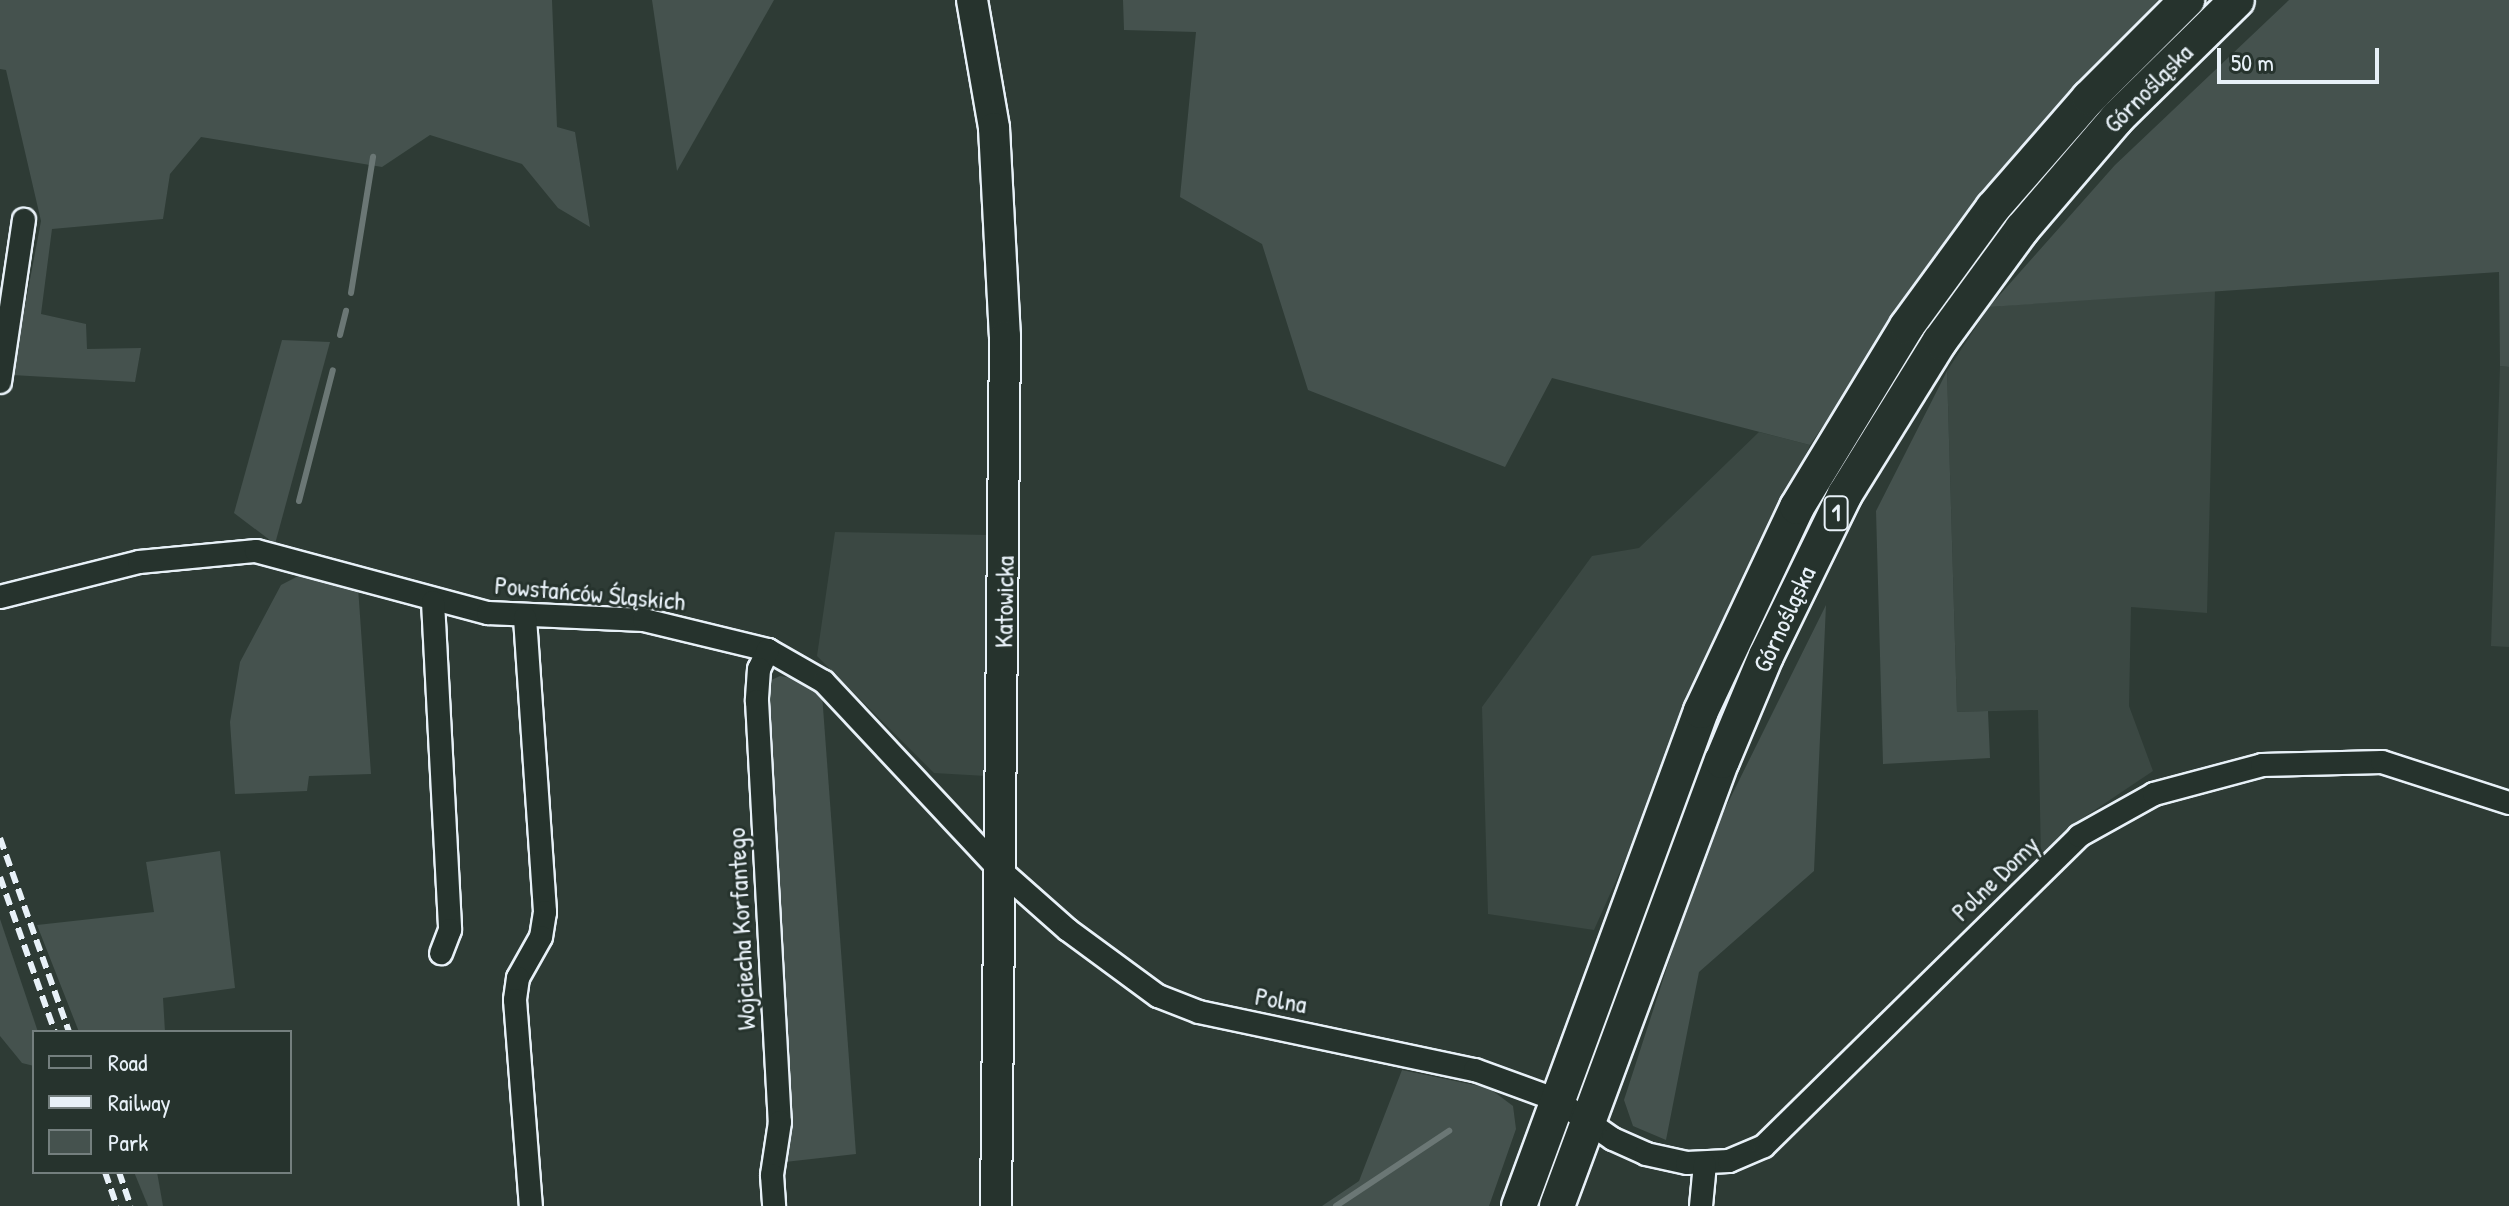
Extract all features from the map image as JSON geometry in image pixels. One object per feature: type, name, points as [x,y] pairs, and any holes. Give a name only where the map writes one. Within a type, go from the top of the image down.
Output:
[{"type":"main road","name":"Górnośląska","points":[[1519,1206],[1701,711],[1804,494],[1907,326],[1993,208],[2089,98],[2187,0]]},
{"type":"main road","name":"Górnośląska","points":[[1557,1206],[1727,747],[1845,494],[1940,341],[2022,229],[2117,118],[2237,0]]},
{"type":"street","name":"Katowicka","points":[[972,0],[994,128],[1002,222],[1005,532],[996,1206]]},
{"type":"street","points":[[0,382],[24,220]]},
{"type":"street","name":"Powstańców Śląskich","points":[[0,597],[139,562],[256,551],[289,556],[433,602],[525,618],[644,620],[768,650],[824,682],[999,869]]},
{"type":"street","points":[[433,602],[450,930],[441,953]]},
{"type":"street","points":[[525,618],[545,912],[541,937],[518,978],[515,1000],[531,1206]]},
{"type":"street","name":"Wojciecha Korfantego","points":[[768,650],[759,669],[757,701],[780,1122],[772,1175],[774,1206]]},
{"type":"street","name":"Polne Domy","points":[[1588,1119],[1613,1139],[1646,1154],[1705,1164],[1747,1155],[1783,1130],[1947,962],[2079,836],[2115,812],[2219,772],[2316,762],[2397,765],[2509,803]]},
{"type":"street","name":"Polna","points":[[999,869],[1068,930],[1158,996],[1214,1016],[1450,1063],[1557,1100],[1588,1119]]},
{"type":"street","points":[[1701,1206],[1705,1164]]},
{"type":"shaded area","points":[[2215,290],[2207,613],[2131,607],[2129,706],[2153,771],[2071,826],[2041,858],[2038,710],[1957,712],[1947,371],[1989,307]]},
{"type":"shaded area","points":[[2500,366],[2509,367],[2509,647],[2491,646]]},
{"type":"shaded area","points":[[1759,432],[1810,445],[1594,930],[1488,914],[1482,707],[1592,556],[1639,548]]},
{"type":"shaded area","points":[[835,532],[989,535],[986,776],[934,773],[817,656]]},
{"type":"green space","points":[[0,0],[552,0],[557,127],[575,132],[590,227],[558,208],[522,164],[430,135],[382,167],[201,137],[170,174],[163,219],[52,229],[41,314],[86,324],[87,349],[141,348],[135,382],[12,375],[41,221],[6,70],[0,69]]},
{"type":"green space","points":[[652,0],[774,0],[677,171]]},
{"type":"green space","points":[[1123,0],[2158,0],[1975,206],[1810,445],[1552,378],[1505,467],[1308,390],[1262,244],[1180,197],[1196,32],[1124,30]]},
{"type":"green space","points":[[2289,0],[2509,0],[2509,367],[2500,366],[2499,272],[1989,307],[2115,165]]},
{"type":"green space","points":[[282,340],[330,342],[275,544],[234,513]]},
{"type":"green space","points":[[1947,371],[1957,712],[1988,711],[1990,758],[1883,764],[1876,511]]},
{"type":"green space","points":[[306,572],[358,587],[371,774],[309,776],[307,791],[235,794],[230,722],[240,662],[281,585]]},
{"type":"green space","points":[[1826,605],[1814,871],[1699,972],[1666,1140],[1633,1126],[1624,1100],[1706,847]]},
{"type":"green space","points":[[780,676],[799,679],[822,694],[856,1154],[776,1163],[767,682]]},
{"type":"green space","points":[[220,851],[235,988],[163,998],[165,1030],[78,1030],[37,925],[154,912],[146,862]]},
{"type":"green space","points":[[0,919],[37,1030],[32,1030],[32,1066],[22,1063],[0,1036]]},
{"type":"green space","points":[[1402,1070],[1489,1088],[1513,1106],[1516,1129],[1489,1206],[1322,1206],[1359,1181]]},
{"type":"green space","points":[[135,1174],[157,1174],[163,1206],[148,1206]]},
{"type":"waterway","points":[[351,293],[373,157]]},
{"type":"waterway","points":[[340,335],[346,311]]},
{"type":"waterway","points":[[299,501],[333,370]]},
{"type":"waterway","points":[[1336,1206],[1449,1131]]},
{"type":"railway","points":[[0,838],[68,1030]]},
{"type":"railway","points":[[0,877],[54,1030]]},
{"type":"railway","points":[[106,1174],[117,1206]]},
{"type":"railway","points":[[120,1174],[131,1206]]}]
